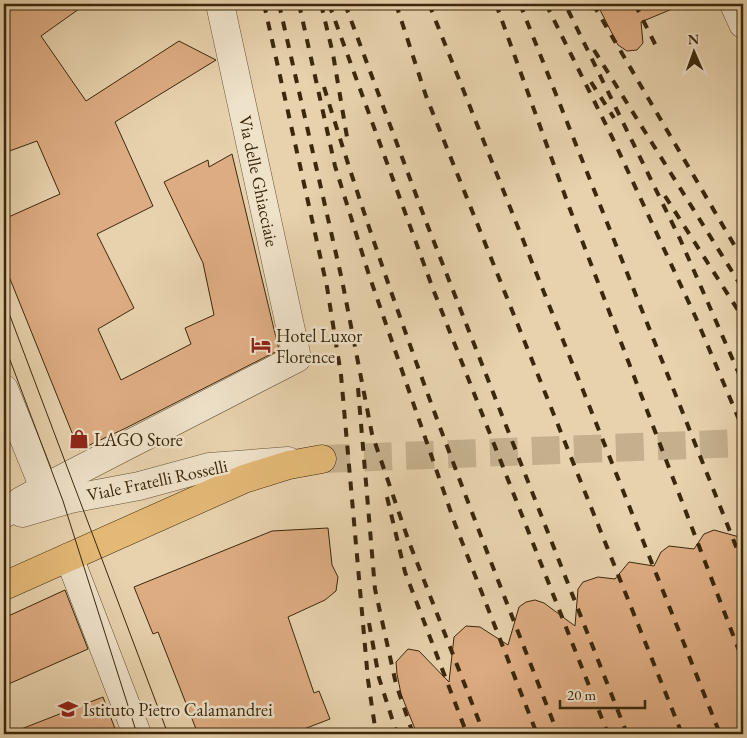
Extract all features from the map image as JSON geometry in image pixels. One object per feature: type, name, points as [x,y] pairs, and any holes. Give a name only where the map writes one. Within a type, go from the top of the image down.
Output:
[{"type":"main road","points":[[4,586],[244,479],[317,459]]},
{"type":"street","name":"Via delle Ghiacciaie","points":[[220,4],[298,358]]},
{"type":"street","points":[[734,4],[743,24]]},
{"type":"street","name":"Viale Fratelli Rosselli","points":[[4,516],[21,501],[44,488],[298,358]]},
{"type":"street","points":[[4,389],[44,488]]},
{"type":"street","name":"Viale Fratelli Rosselli","points":[[4,516],[77,498],[122,490],[224,464],[317,459]]},
{"type":"street","points":[[69,557],[138,734]]},
{"type":"building","points":[[4,4],[86,4],[41,36],[86,101],[179,41],[216,60],[115,122],[153,206],[97,234],[134,308],[98,329],[121,380],[191,344],[185,328],[214,315],[203,263],[164,182],[208,160],[209,167],[232,154],[279,350],[79,450],[4,264],[4,219],[60,194],[37,141],[4,153]]},
{"type":"building","points":[[597,4],[684,4],[641,22],[643,43],[637,50],[627,51],[618,45]]},
{"type":"building","points":[[328,528],[332,565],[338,577],[336,591],[325,600],[288,617],[314,693],[319,691],[330,719],[291,734],[198,734],[158,632],[153,634],[134,587],[272,531]]},
{"type":"building","points":[[714,530],[743,538],[743,734],[417,734],[401,694],[397,674],[396,662],[408,649],[419,651],[449,682],[454,637],[466,626],[480,627],[508,645],[519,607],[526,602],[535,600],[544,603],[575,626],[578,589],[583,582],[598,577],[615,579],[629,562],[654,566],[661,552],[669,546],[694,549],[704,534]]},
{"type":"building","points":[[65,590],[88,649],[4,686],[4,618]]},
{"type":"building","points":[[103,697],[117,734],[11,733]]},
{"type":"tunnel","points":[[322,459],[743,443]]},
{"type":"tram line","points":[[4,300],[168,734]]},
{"type":"tram line","points":[[4,344],[63,501],[137,734]]},
{"type":"railway","points":[[264,4],[327,287],[341,375],[368,680],[376,734]]},
{"type":"railway","points":[[279,4],[342,280],[372,434],[409,542],[484,734]]},
{"type":"railway","points":[[299,4],[335,166],[369,275],[455,524],[537,734]]},
{"type":"railway","points":[[321,4],[333,54],[348,143]]},
{"type":"railway","points":[[329,4],[433,289],[608,734]]},
{"type":"railway","points":[[345,4],[425,219],[627,734]]},
{"type":"railway","points":[[396,4],[426,96],[682,734]]},
{"type":"railway","points":[[429,4],[720,734]]},
{"type":"railway","points":[[496,4],[568,204],[743,661]]},
{"type":"railway","points":[[520,4],[743,564]]},
{"type":"railway","points":[[546,4],[613,139],[696,318],[743,429]]},
{"type":"railway","points":[[593,4],[736,248]]},
{"type":"railway","points":[[635,4],[658,50]]},
{"type":"railway","points":[[568,10],[680,239],[743,383]]},
{"type":"railway","points":[[594,50],[743,289]]},
{"type":"railway","points":[[591,82],[614,118]]},
{"type":"railway","points":[[324,87],[405,332],[495,574],[558,734]]},
{"type":"railway","points":[[665,196],[743,318]]},
{"type":"railway","points":[[358,388],[375,589],[396,684],[413,734]]},
{"type":"railway","points":[[387,497],[405,572],[467,734]]},
{"type":"railway","points":[[369,623],[379,678],[397,734]]},
{"type":"place","name":"Hotel Luxor Florence","points":[[261,345]]},
{"type":"place","name":"LAGO Store","points":[[79,439]]},
{"type":"place","name":"Istituto Pietro Calamandrei","points":[[68,709]]}]
